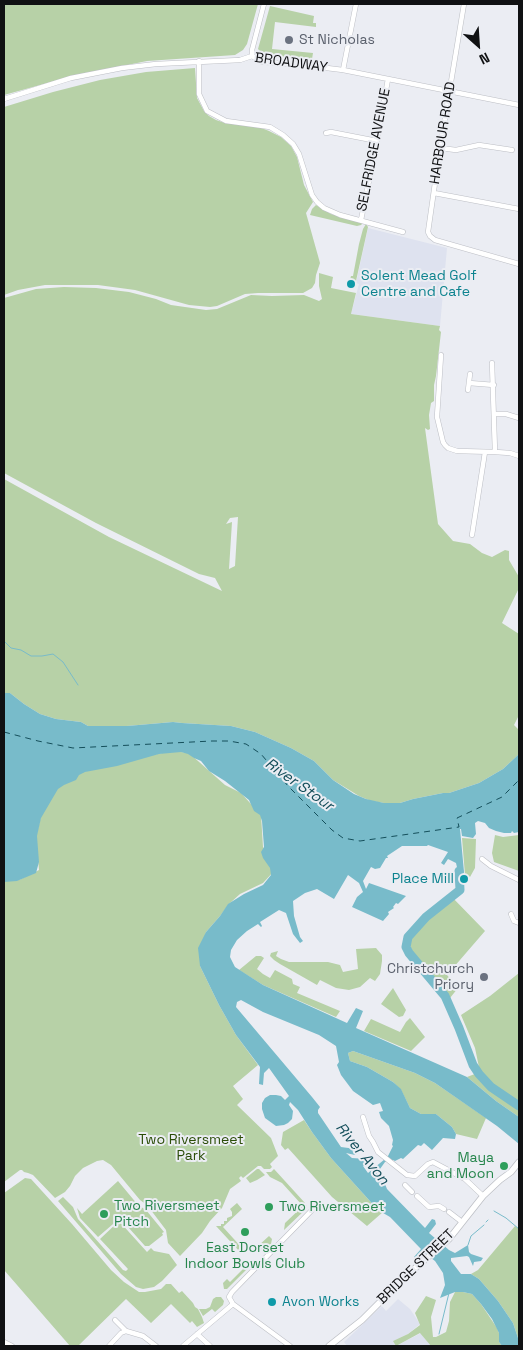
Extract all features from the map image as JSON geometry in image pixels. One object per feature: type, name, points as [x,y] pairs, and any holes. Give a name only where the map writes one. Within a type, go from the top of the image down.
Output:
[{"type":"street","points":[[252,56],[264,4]]},
{"type":"street","points":[[343,70],[356,4]]},
{"type":"street","name":"HARBOUR ROAD","points":[[464,4],[428,232],[435,240],[519,264]]},
{"type":"street","name":"BROADWAY","points":[[4,99],[71,78],[122,68],[156,64],[240,60],[252,56],[262,62],[343,70],[519,105]]},
{"type":"street","points":[[199,62],[199,94],[207,111],[226,121],[270,127],[283,134],[293,144],[299,154],[310,188],[317,202],[331,212],[403,232]]},
{"type":"street","name":"SELFRIDGE AVENUE","points":[[361,220],[388,79]]},
{"type":"street","points":[[326,133],[331,132],[377,141]]},
{"type":"street","points":[[440,148],[456,150],[479,145],[512,150]]},
{"type":"street","points":[[434,193],[519,209]]},
{"type":"street","points":[[441,355],[436,416],[443,442],[448,448],[457,452],[495,452],[519,456]]},
{"type":"street","points":[[492,362],[495,452]]},
{"type":"street","points":[[468,390],[470,374]]},
{"type":"street","points":[[470,383],[494,384]]},
{"type":"street","points":[[495,414],[506,414],[519,418]]},
{"type":"street","points":[[472,534],[485,452]]},
{"type":"street","points":[[482,859],[491,866],[519,880]]},
{"type":"street","points":[[512,914],[517,922]]},
{"type":"street","points":[[363,1117],[369,1136],[377,1151],[407,1175],[416,1176],[428,1164],[433,1162],[465,1179],[483,1196]]},
{"type":"street","name":"BRIDGE STREET","points":[[329,1346],[362,1320],[402,1280],[444,1244],[483,1196],[511,1172],[519,1162]]},
{"type":"street","points":[[405,1185],[412,1192]]},
{"type":"street","points":[[417,1196],[429,1207],[439,1206],[462,1222]]},
{"type":"street","points":[[290,1346],[233,1304],[229,1297],[314,1208]]},
{"type":"street","points":[[183,1346],[233,1304]]},
{"type":"street","points":[[115,1320],[126,1331],[143,1336],[156,1346]]},
{"type":"street","points":[[109,1346],[126,1331]]},
{"type":"street","points":[[197,1334],[210,1346]]},
{"type":"street","points":[[4,1342],[12,1346]]},
{"type":"shaded area","points":[[368,228],[447,248],[440,326],[351,314],[359,284],[356,283]]},
{"type":"shaded area","points":[[398,1299],[410,1309],[420,1324],[408,1334],[394,1341],[396,1346],[347,1346],[344,1342],[382,1306],[386,1311]]},
{"type":"shaded area","points":[[421,1333],[431,1346],[396,1346]]},
{"type":"green space","points":[[4,4],[258,4],[247,44],[243,50],[235,55],[147,61],[73,76],[4,95]]},
{"type":"green space","points":[[270,6],[314,16],[313,23],[316,23],[316,27],[275,22],[272,49],[313,53],[312,59],[264,55],[258,49]]},
{"type":"green space","points":[[195,68],[197,98],[209,116],[225,123],[259,127],[269,131],[281,137],[291,146],[297,157],[304,185],[313,202],[306,213],[320,263],[312,288],[303,293],[245,294],[210,307],[189,305],[135,290],[98,285],[45,285],[18,290],[4,295],[4,107],[100,80],[146,72]]},
{"type":"green space","points":[[316,205],[331,214],[363,223],[357,226],[310,215]]},
{"type":"green space","points":[[366,224],[368,227],[356,281],[350,280],[351,276],[353,276],[359,244]]},
{"type":"green space","points":[[319,273],[333,277],[331,288],[356,293],[351,314],[440,326],[434,401],[431,403],[429,415],[430,429],[425,428],[438,524],[453,541],[470,544],[482,553],[492,557],[505,550],[509,551],[509,560],[519,577],[519,588],[502,623],[519,634],[519,715],[514,725],[519,730],[519,754],[503,769],[479,783],[449,793],[400,803],[371,801],[333,780],[314,761],[291,748],[255,732],[231,726],[173,722],[127,726],[88,726],[81,722],[56,719],[40,714],[10,693],[4,693],[4,479],[109,537],[222,591],[215,578],[199,574],[96,523],[4,473],[4,298],[36,289],[64,287],[96,288],[129,292],[171,305],[206,310],[217,309],[251,295],[304,295],[319,301],[322,299]],"holes":[[[238,517],[235,566],[229,569],[232,522],[226,524],[230,518]]]},
{"type":"green space","name":"Two Riversmeet Park","points":[[173,751],[189,753],[225,785],[241,793],[261,815],[263,847],[275,870],[263,883],[240,894],[229,904],[206,932],[200,966],[236,1035],[258,1065],[233,1086],[243,1099],[237,1105],[271,1138],[278,1156],[270,1164],[272,1167],[270,1169],[258,1166],[243,1178],[241,1176],[239,1178],[241,1181],[230,1189],[222,1208],[180,1256],[168,1243],[166,1230],[147,1205],[140,1200],[111,1165],[103,1160],[83,1168],[75,1176],[65,1192],[55,1198],[33,1175],[22,1170],[4,1182],[4,881],[19,880],[39,870],[36,837],[41,816],[52,791],[79,773]]},
{"type":"green space","points":[[495,835],[503,837],[519,835],[519,871],[494,862],[492,853]]},
{"type":"green space","points":[[462,838],[476,839],[475,868],[470,877],[465,875]]},
{"type":"green space","points":[[450,895],[485,931],[447,975],[458,988],[450,998],[413,954],[409,942],[424,922]]},
{"type":"green space","points":[[376,948],[382,955],[380,974],[375,981],[370,978],[360,987],[349,990],[336,988],[320,980],[317,985],[280,964],[270,956],[271,953],[278,951],[276,956],[289,962],[328,962],[340,965],[343,972],[358,969],[356,949]]},
{"type":"green space","points":[[256,956],[264,958],[257,969],[263,974],[270,978],[275,970],[292,979],[293,984],[300,987],[297,993],[340,1011],[336,1017],[263,985],[239,970]]},
{"type":"green space","points":[[519,973],[519,1117],[467,1077],[480,1072],[475,1048],[461,1015],[490,996]]},
{"type":"green space","points":[[393,988],[406,1010],[403,1016],[399,1017],[381,1004]]},
{"type":"green space","points":[[410,1018],[425,1037],[411,1051],[364,1031],[371,1019],[400,1032]]},
{"type":"green space","points":[[353,1051],[415,1073],[435,1083],[486,1118],[477,1139],[456,1134],[452,1127],[436,1114],[421,1114],[410,1108],[401,1090],[393,1082],[367,1067],[350,1061],[348,1053]]},
{"type":"green space","points":[[304,1120],[331,1158],[378,1210],[383,1212],[367,1226],[332,1197],[288,1148],[285,1150],[281,1145],[283,1132]]},
{"type":"green space","points":[[257,1169],[265,1175],[250,1183],[246,1178]]},
{"type":"green space","points":[[274,1169],[305,1203],[302,1205],[282,1183],[270,1177],[266,1172],[271,1172]]},
{"type":"green space","points":[[25,1178],[31,1179],[111,1270],[124,1282],[139,1292],[161,1289],[166,1284],[171,1284],[179,1293],[182,1291],[193,1303],[204,1323],[197,1327],[192,1321],[190,1323],[171,1304],[151,1323],[126,1299],[78,1346],[70,1346],[4,1270],[4,1193]]},
{"type":"green space","points":[[118,1181],[164,1232],[162,1233],[163,1235],[149,1246],[145,1246],[120,1218],[98,1237],[80,1218],[77,1208],[82,1214]]},
{"type":"green space","points":[[63,1197],[73,1207],[78,1219],[123,1270],[126,1271],[128,1269],[100,1239],[119,1221],[147,1252],[151,1248],[154,1251],[169,1254],[177,1265],[154,1287],[143,1289],[136,1287],[121,1274],[58,1201]]},
{"type":"green space","points":[[237,1203],[242,1209],[223,1227],[243,1249],[240,1252],[216,1226],[221,1226],[221,1224],[224,1224],[224,1221],[227,1221],[227,1218],[232,1216],[230,1209]]},
{"type":"green space","points":[[305,1204],[307,1206],[306,1209],[284,1230],[285,1223]]},
{"type":"green space","points":[[515,1226],[519,1229],[519,1341],[513,1323],[498,1301],[479,1279],[471,1274],[478,1270]]},
{"type":"green space","points":[[269,1236],[272,1239],[271,1244],[263,1252],[258,1246]]},
{"type":"green space","points":[[245,1267],[247,1269],[227,1289],[224,1289],[223,1283],[227,1279],[230,1282]]},
{"type":"green space","points":[[455,1292],[472,1294],[481,1304],[497,1328],[499,1342],[502,1346],[431,1346],[420,1333],[396,1346],[393,1341],[408,1334],[420,1325],[415,1313],[426,1296],[436,1300],[431,1317],[433,1337],[446,1332],[449,1321],[450,1302]]},
{"type":"green space","points":[[221,1297],[224,1301],[223,1305],[215,1312],[212,1309],[203,1316],[199,1309],[210,1307],[213,1299]]},
{"type":"water","name":"River Stour","points":[[4,693],[10,693],[40,714],[56,719],[81,722],[88,726],[127,726],[173,722],[231,726],[255,732],[291,748],[314,761],[333,780],[354,794],[384,803],[400,803],[449,793],[479,783],[503,769],[519,754],[519,832],[504,833],[496,831],[489,828],[485,823],[478,821],[475,823],[476,834],[473,838],[462,836],[460,829],[464,872],[462,877],[460,871],[461,881],[458,881],[459,876],[456,863],[448,859],[444,865],[441,863],[448,852],[428,845],[402,846],[387,856],[388,858],[386,858],[380,868],[375,869],[371,867],[363,881],[366,889],[369,883],[406,896],[398,904],[396,903],[383,921],[352,907],[357,897],[363,892],[359,883],[348,875],[334,899],[317,889],[305,893],[293,901],[294,916],[303,941],[300,943],[293,934],[286,913],[279,910],[260,922],[261,927],[258,924],[237,940],[231,950],[230,957],[235,967],[263,985],[347,1023],[356,1008],[363,1011],[356,1028],[467,1077],[519,1117],[519,1144],[497,1126],[435,1083],[415,1073],[353,1051],[348,1053],[350,1061],[367,1067],[393,1082],[401,1089],[410,1108],[421,1114],[436,1114],[452,1127],[456,1134],[455,1139],[443,1138],[432,1150],[424,1143],[421,1146],[418,1145],[403,1159],[385,1162],[375,1176],[385,1184],[387,1189],[425,1228],[432,1219],[435,1220],[436,1224],[429,1233],[449,1250],[455,1253],[468,1245],[471,1254],[483,1258],[481,1261],[474,1262],[473,1266],[467,1256],[451,1258],[451,1261],[461,1274],[471,1274],[479,1279],[498,1301],[513,1323],[519,1346],[502,1346],[499,1342],[499,1333],[492,1319],[472,1294],[455,1292],[440,1298],[445,1285],[443,1273],[435,1261],[427,1255],[416,1260],[414,1257],[421,1249],[390,1217],[378,1210],[331,1158],[298,1110],[290,1102],[289,1105],[293,1111],[292,1119],[288,1123],[276,1126],[265,1118],[262,1103],[265,1098],[270,1095],[276,1095],[281,1096],[285,1100],[289,1096],[269,1068],[264,1073],[263,1085],[259,1084],[260,1067],[236,1035],[219,1005],[200,966],[198,948],[206,932],[228,904],[263,885],[271,875],[270,868],[261,852],[264,847],[262,821],[260,815],[254,811],[249,800],[209,771],[201,761],[181,752],[159,754],[117,766],[85,772],[79,775],[76,780],[58,789],[41,818],[37,836],[39,862],[36,873],[17,881],[4,882]],"holes":[[[241,1000],[263,1012],[319,1035],[336,1046],[339,1062],[337,1065],[341,1075],[353,1091],[373,1105],[380,1103],[383,1111],[379,1112],[381,1118],[389,1126],[393,1146],[388,1156],[368,1173],[363,1166],[371,1167],[371,1163],[366,1162],[366,1159],[352,1158],[346,1153],[355,1155],[356,1149],[341,1147],[318,1113],[320,1107],[236,1007],[237,1002]]]},
{"type":"waterway","points":[[4,641],[11,648],[21,650],[31,656],[53,654],[63,662],[78,685]]},
{"type":"waterway","points":[[459,871],[460,890],[426,917],[408,937],[406,947],[445,996],[473,1065],[479,1074],[491,1087],[519,1106]]},
{"type":"waterway","points":[[494,1211],[519,1229]]},
{"type":"waterway","points":[[468,1245],[471,1236],[484,1225]]},
{"type":"waterway","points":[[439,1334],[449,1293]]},
{"type":"ferry route","points":[[4,732],[73,748],[212,741],[246,744],[261,754],[288,786],[332,830],[343,838],[360,841],[459,827],[457,818],[502,797],[519,780]]},
{"type":"place","name":"St Nicholas","points":[[289,40]]},
{"type":"place","name":"Solent Mead Golf Centre and Cafe","points":[[351,284]]},
{"type":"place","name":"Place Mill","points":[[464,879]]},
{"type":"place","name":"Christchurch Priory","points":[[484,977]]},
{"type":"place","name":"Maya and Moon","points":[[504,1166]]},
{"type":"place","name":"Two Riversmeet","points":[[269,1207]]},
{"type":"place","name":"Two Riversmeet Pitch","points":[[104,1214]]},
{"type":"place","name":"East Dorset Indoor Bowls Club","points":[[245,1232]]},
{"type":"place","name":"Avon Works","points":[[272,1302]]},
{"type":"water label","name":"River Avon","points":[[362,1154]]}]
